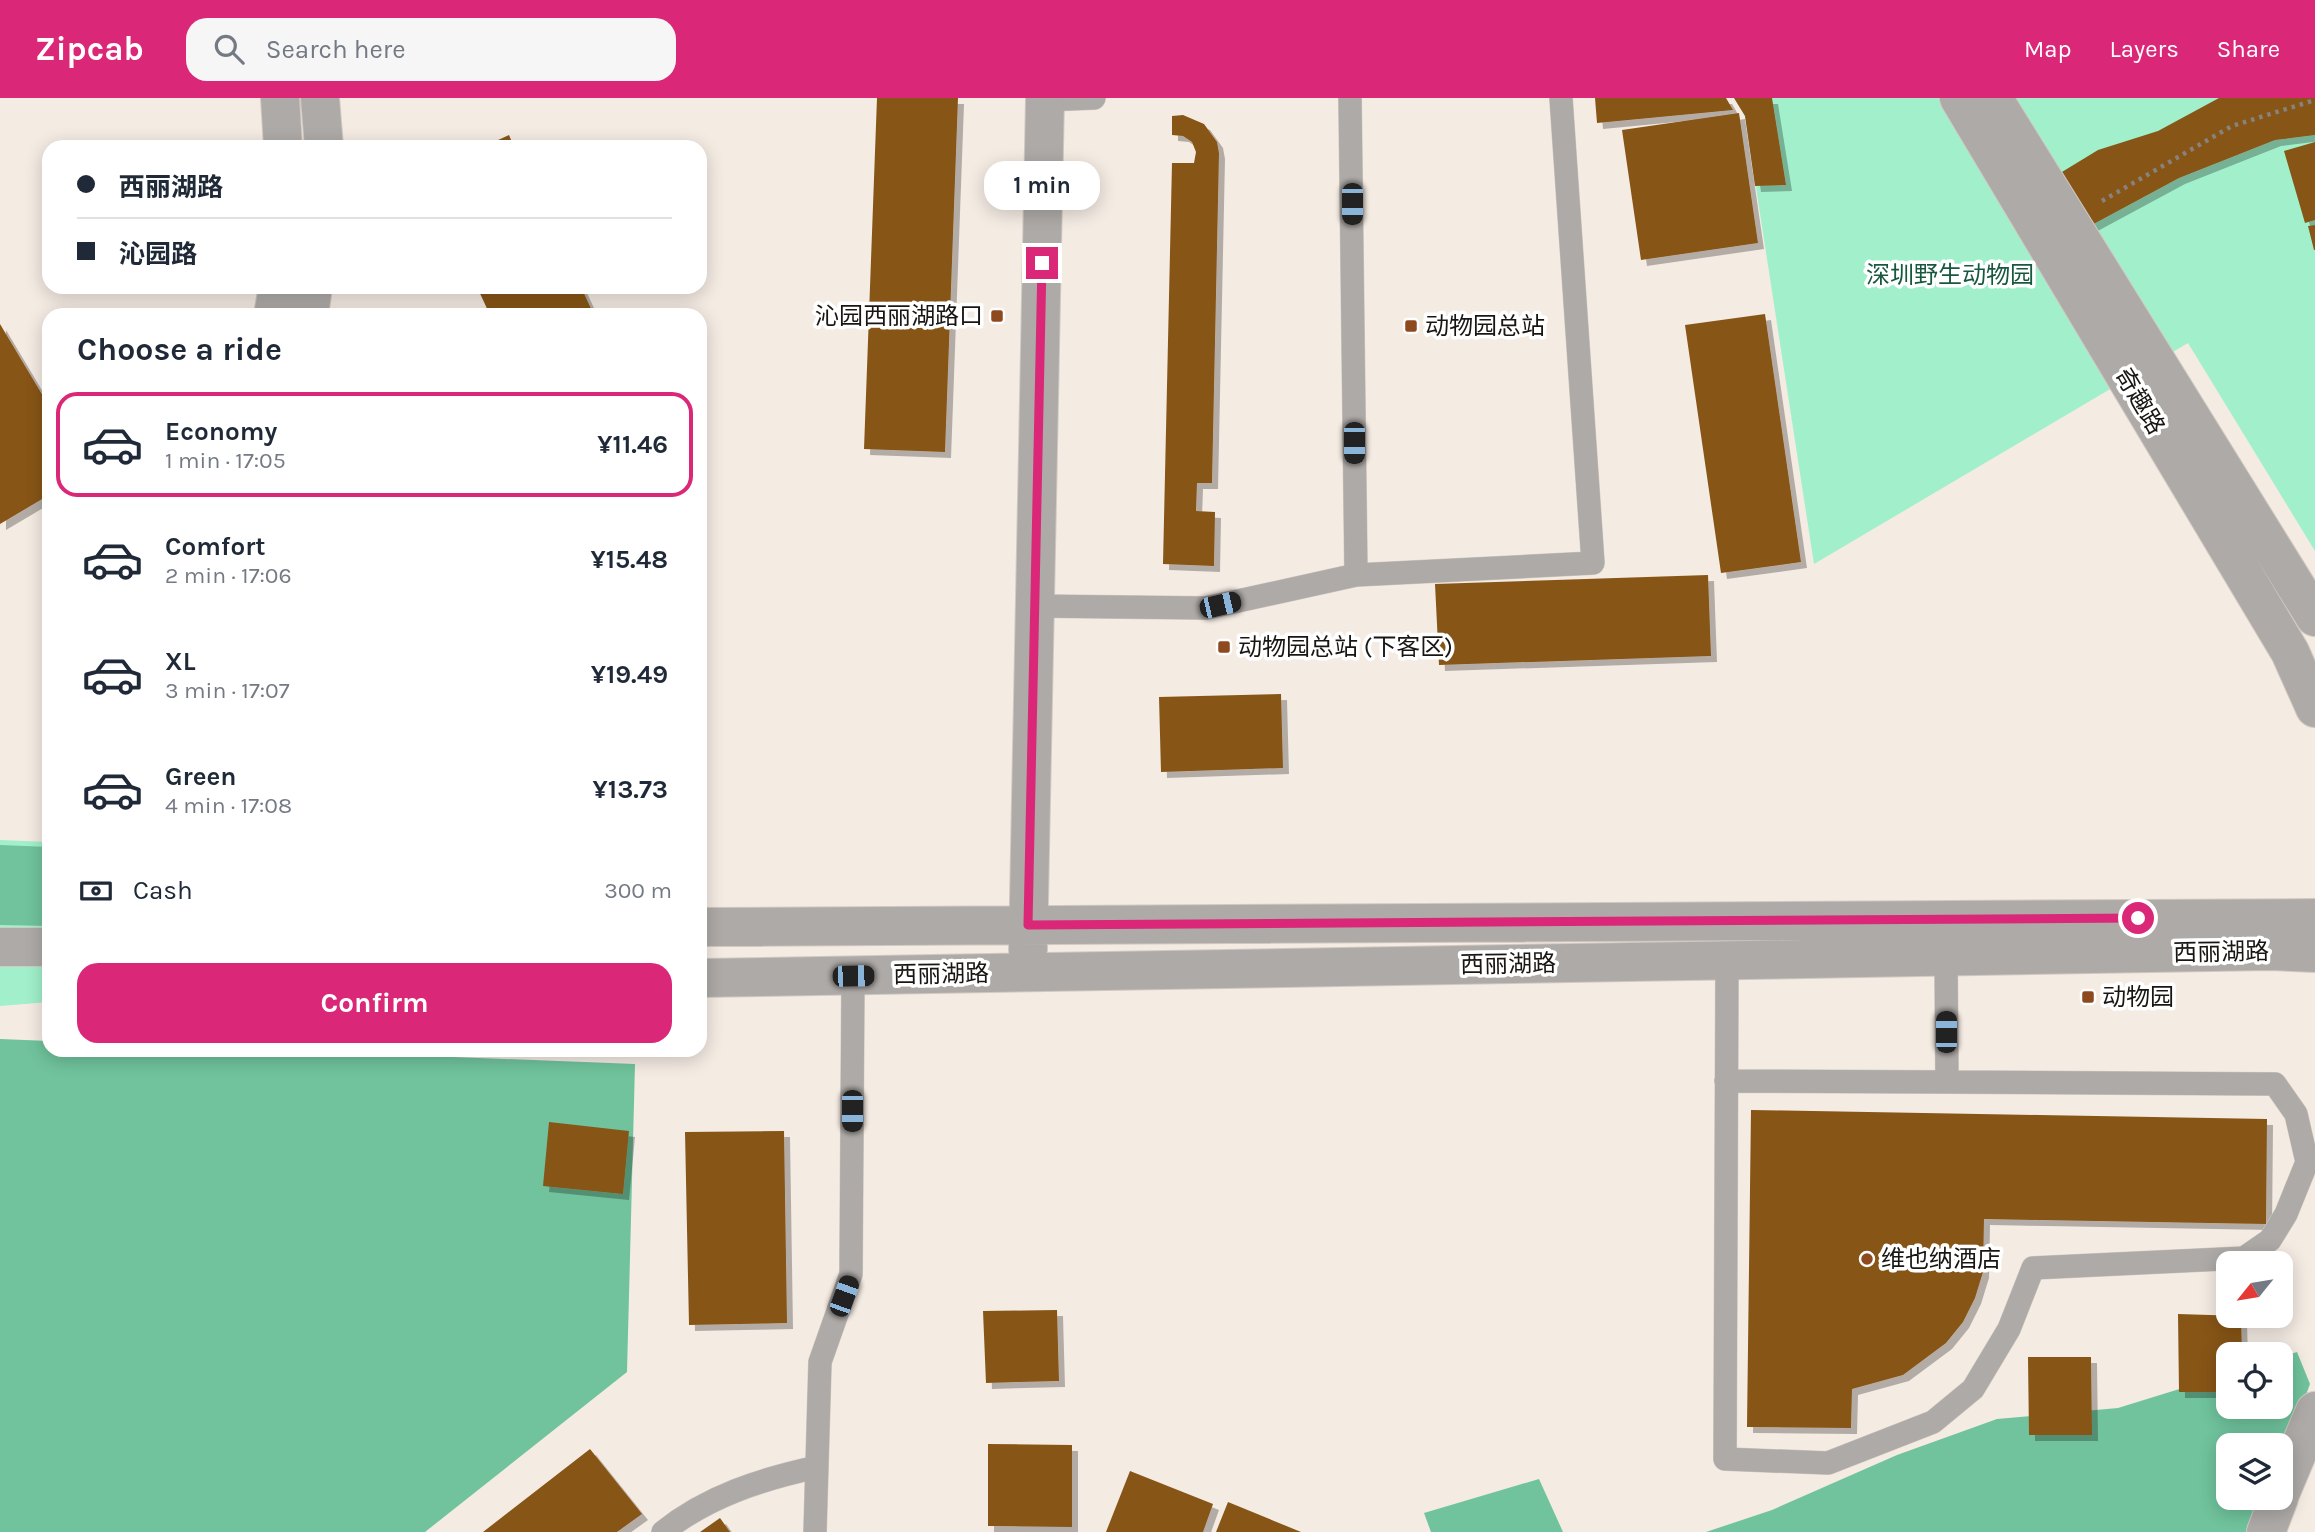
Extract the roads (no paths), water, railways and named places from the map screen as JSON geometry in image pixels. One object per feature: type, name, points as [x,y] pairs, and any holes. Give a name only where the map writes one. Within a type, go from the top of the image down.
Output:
[{"type":"street","points":[[280,98],[283,140]]},
{"type":"street","points":[[320,98],[323,140]]},
{"type":"street","name":"奇趣路","points":[[1959,98],[2290,652],[2315,708]]},
{"type":"street","name":"奇趣路","points":[[1993,98],[2315,617]]},
{"type":"street","points":[[1028,973],[1045,99]]},
{"type":"street","name":"西丽湖路","points":[[707,927],[2315,918]]},
{"type":"street","points":[[0,947],[42,947]]},
{"type":"street","name":"西丽湖路","points":[[707,978],[1727,960],[2315,953]]},
{"type":"street","points":[[2293,1464],[2315,1411]]},
{"type":"street","points":[[2266,1532],[2275,1510]]},
{"type":"lane","points":[[1045,99],[1094,98]]},
{"type":"lane","points":[[1350,98],[1356,575]]},
{"type":"lane","points":[[1035,606],[1206,608],[1356,575],[1593,563],[1561,98]]},
{"type":"lane","points":[[1946,957],[1947,1082]]},
{"type":"lane","points":[[1726,1082],[2274,1084],[2296,1114],[2307,1162],[2286,1214],[2270,1240],[2244,1258],[2033,1268],[2010,1329],[1973,1389],[1933,1422],[1828,1463],[1725,1459],[1726,1082],[1727,960]]},
{"type":"lane","points":[[815,1532],[820,1362],[851,1274],[853,976]]},
{"type":"lane","points":[[663,1532],[705,1505],[741,1488],[817,1467]]},
{"type":"place","name":"沁园西丽湖路口","points":[[997,316]]},
{"type":"place","name":"动物园总站","points":[[1411,326]]},
{"type":"place","name":"动物园总站 (下客区)","points":[[1224,647]]},
{"type":"place","name":"动物园","points":[[2088,997]]},
{"type":"place","name":"维也纳酒店","points":[[1867,1259]]},
{"type":"park label","name":"深圳野生动物园","points":[[1950,275]]}]
